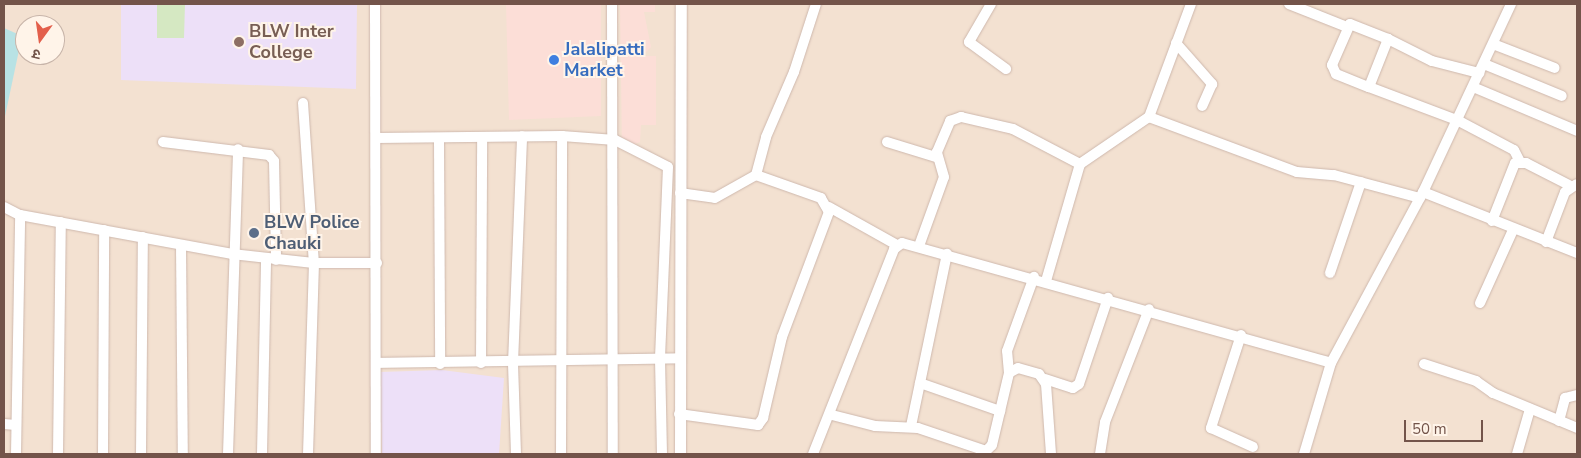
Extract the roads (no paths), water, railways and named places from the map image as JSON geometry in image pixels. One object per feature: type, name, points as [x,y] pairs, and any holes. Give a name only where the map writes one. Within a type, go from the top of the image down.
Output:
[{"type":"street","points":[[375,4],[376,454]]},
{"type":"street","points":[[612,4],[615,140],[610,362],[613,454]]},
{"type":"street","points":[[680,454],[681,4]]},
{"type":"street","points":[[680,193],[715,198],[756,175],[766,137],[794,72],[816,4]]},
{"type":"street","points":[[990,4],[969,42],[1006,69]]},
{"type":"street","points":[[1046,281],[1080,164],[1149,117],[1191,4]]},
{"type":"street","points":[[1289,4],[1347,27]]},
{"type":"street","points":[[1304,454],[1331,363],[1422,195],[1511,4]]},
{"type":"street","points":[[1546,242],[1573,185],[1520,162],[1514,150],[1457,120],[1369,87],[1332,70],[1347,27],[1355,23],[1432,61],[1482,69],[1562,96]]},
{"type":"street","points":[[1369,87],[1388,39]]},
{"type":"street","points":[[1176,43],[1212,84],[1202,106]]},
{"type":"street","points":[[1493,44],[1555,68]]},
{"type":"street","points":[[1473,87],[1577,131]]},
{"type":"street","points":[[303,103],[314,263],[308,454]]},
{"type":"street","points":[[1149,117],[1297,172],[1361,182],[1422,195],[1577,253]]},
{"type":"street","points":[[919,246],[944,177],[936,157],[950,121],[961,118],[1013,129],[1080,164]]},
{"type":"street","points":[[516,454],[513,363],[522,136]]},
{"type":"street","points":[[376,138],[439,140],[562,136],[615,140],[668,167],[660,359],[662,454]]},
{"type":"street","points":[[560,454],[558,362],[562,136]]},
{"type":"street","points":[[481,363],[482,138]]},
{"type":"street","points":[[439,140],[440,364]]},
{"type":"street","points":[[163,142],[262,152],[274,162],[262,454]]},
{"type":"street","points":[[887,142],[936,157]]},
{"type":"street","points":[[228,454],[232,254],[238,149]]},
{"type":"street","points":[[1492,221],[1512,166],[1520,162]]},
{"type":"street","points":[[756,175],[821,198],[829,207],[897,245],[919,246],[1034,277],[1241,335],[1331,363]]},
{"type":"street","points":[[1330,274],[1361,182]]},
{"type":"street","points":[[4,207],[20,215],[232,254],[314,263],[377,263]]},
{"type":"street","points":[[679,414],[761,423],[782,337],[829,207]]},
{"type":"street","points":[[16,454],[20,215]]},
{"type":"street","points":[[58,454],[61,222]]},
{"type":"street","points":[[103,454],[104,230]]},
{"type":"street","points":[[1480,303],[1513,230]]},
{"type":"street","points":[[141,454],[143,237]]},
{"type":"street","points":[[181,245],[183,454]]},
{"type":"street","points":[[813,454],[832,415],[897,245]]},
{"type":"street","points":[[911,426],[947,254]]},
{"type":"street","points":[[832,415],[875,426],[911,426],[986,451],[992,445],[1009,373],[1007,352],[1034,277]]},
{"type":"street","points":[[1009,373],[1018,368],[1045,380],[1072,388],[1078,384],[1108,298]]},
{"type":"street","points":[[1100,454],[1105,422],[1149,309]]},
{"type":"street","points":[[1241,335],[1211,428],[1253,447]]},
{"type":"street","points":[[376,363],[610,362],[680,358]]},
{"type":"street","points":[[1424,364],[1476,381],[1530,409],[1577,428]]},
{"type":"street","points":[[1045,380],[1051,454]]},
{"type":"street","points":[[920,383],[1000,411]]},
{"type":"street","points":[[1559,421],[1566,398],[1577,395]]},
{"type":"street","points":[[1517,454],[1530,409]]},
{"type":"street","points":[[4,424],[16,424]]},
{"type":"water","points":[[4,28],[15,33],[16,65],[4,121]]},
{"type":"place","name":"BLW Inter College","points":[[239,42]]},
{"type":"place","name":"Jalalipatti Market","points":[[554,60]]},
{"type":"place","name":"BLW Police Chauki","points":[[254,233]]}]
